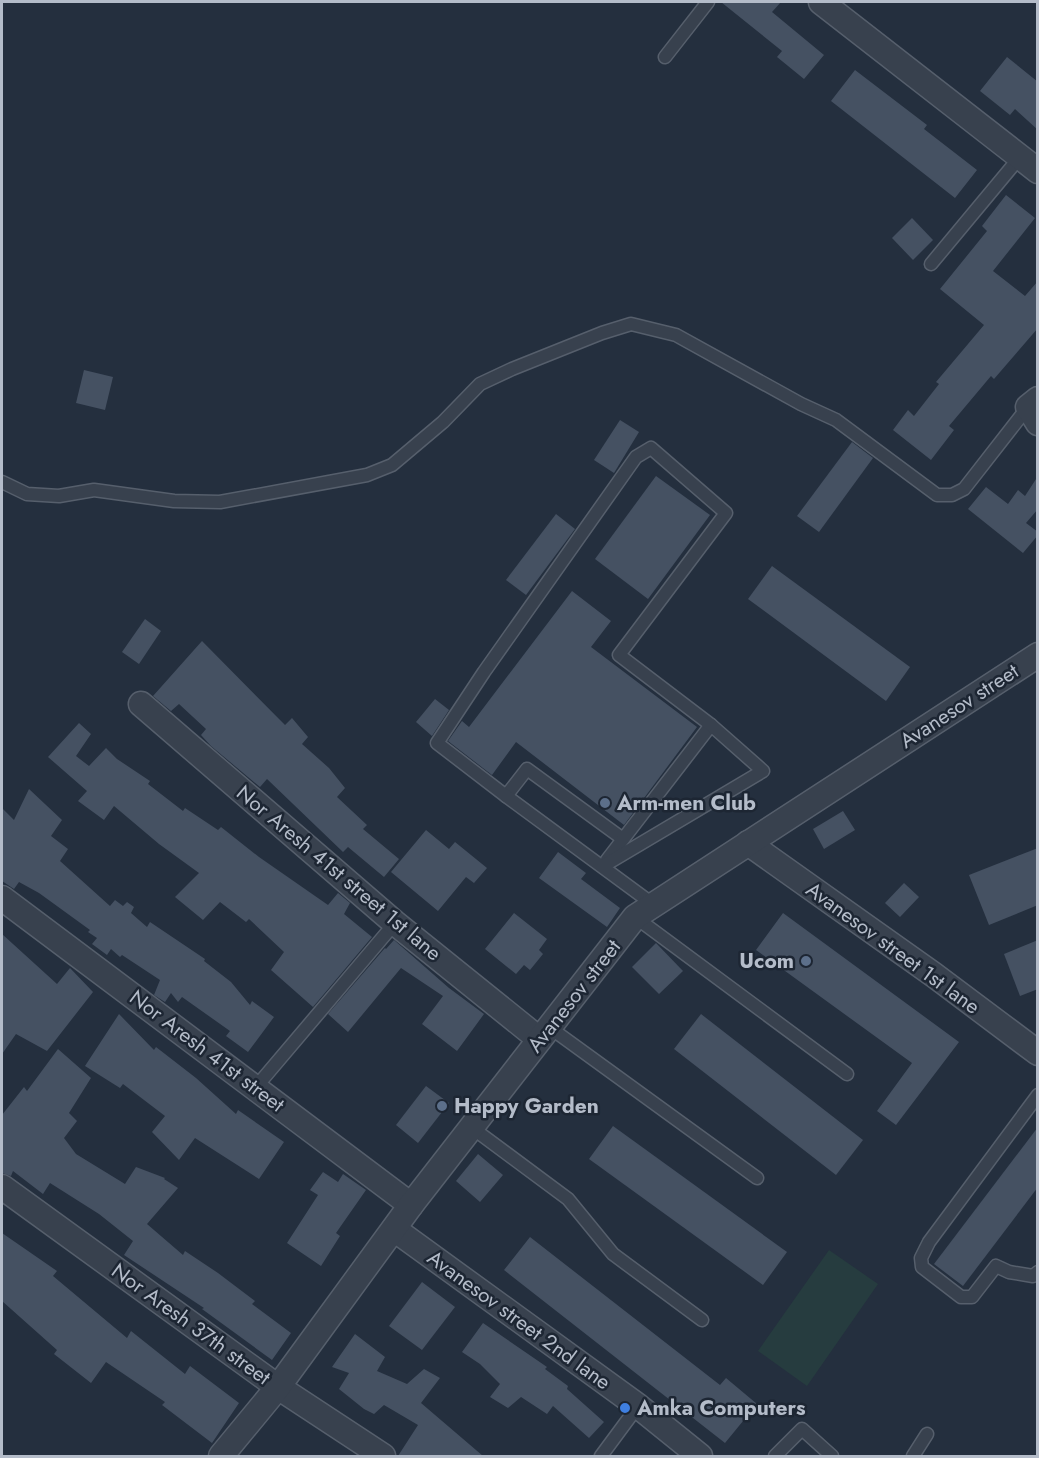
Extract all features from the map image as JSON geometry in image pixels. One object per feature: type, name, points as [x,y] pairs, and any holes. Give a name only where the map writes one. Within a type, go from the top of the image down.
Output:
[{"type":"street","points":[[821,2],[1029,164]]},
{"type":"street","name":"Avanesov street","points":[[221,1456],[278,1387],[411,1205],[544,1033],[645,911],[1038,655]]},
{"type":"street","name":"Nor Aresh 41st street 1st lane","points":[[141,704],[395,923],[544,1033]]},
{"type":"street","name":"Avanesov street 1st lane","points":[[748,843],[934,975],[1038,1053]]},
{"type":"street","name":"Nor Aresh 41st street","points":[[2,898],[411,1205]]},
{"type":"street","name":"Nor Aresh 37th street","points":[[2,1187],[278,1387],[383,1456]]},
{"type":"street","name":"Avanesov street 2nd lane","points":[[394,1229],[638,1406],[700,1456]]},
{"type":"lane","points":[[665,57],[708,2]]},
{"type":"lane","points":[[931,264],[1029,164]]},
{"type":"lane","points":[[2,482],[27,494],[59,496],[94,490],[174,501],[220,502],[367,475],[392,465],[443,422],[480,384],[602,333],[632,324],[676,334],[801,404],[836,420],[937,495],[952,495],[964,489],[1034,410]]},
{"type":"lane","points":[[603,866],[763,771],[711,725],[619,655],[726,513],[651,448],[636,457],[484,672],[437,743],[603,866],[645,911],[847,1074]]},
{"type":"lane","points":[[603,866],[711,725]]},
{"type":"lane","points":[[506,796],[526,769],[623,839]]},
{"type":"lane","points":[[256,1087],[395,923]]},
{"type":"lane","points":[[544,1033],[757,1178]]},
{"type":"lane","points":[[1038,1095],[929,1242],[921,1258],[922,1267],[961,1297],[972,1297],[996,1266],[1009,1272],[1033,1276],[1038,1272]]},
{"type":"lane","points":[[471,1127],[568,1199],[613,1254],[702,1320]]},
{"type":"lane","points":[[601,1456],[638,1406]]},
{"type":"lane","points":[[775,1456],[802,1429],[832,1456]]},
{"type":"lane","points":[[913,1456],[927,1434]]},
{"type":"green space","points":[[829,1250],[878,1284],[807,1386],[758,1351]]},
{"type":"building","points":[[721,2],[781,2],[772,12],[824,55],[804,79],[777,57],[782,51]]},
{"type":"building","points":[[1007,57],[1038,82],[1038,130],[1015,109],[1010,115],[980,91]]},
{"type":"building","points":[[855,70],[927,125],[924,129],[977,170],[955,198],[831,101]]},
{"type":"building","points":[[1006,195],[1035,218],[993,271],[1025,296],[1038,281],[1038,328],[994,379],[991,376],[949,426],[954,430],[931,460],[893,430],[908,410],[914,416],[939,384],[936,382],[984,325],[940,289],[987,231],[982,226]]},
{"type":"building","points":[[912,218],[933,240],[913,260],[892,238]]},
{"type":"building","points":[[84,370],[113,377],[105,410],[76,403]]},
{"type":"building","points":[[620,420],[639,432],[614,473],[594,460]]},
{"type":"building","points":[[852,442],[873,458],[819,532],[797,516]]},
{"type":"building","points":[[656,476],[710,515],[648,599],[595,559]]},
{"type":"building","points":[[1038,476],[1038,509],[1026,523],[1038,532],[1038,535],[1023,553],[968,509],[986,487],[1008,504],[1018,490],[1025,496]]},
{"type":"building","points":[[556,514],[575,529],[526,595],[506,580]]},
{"type":"building","points":[[772,566],[910,667],[886,701],[748,599]]},
{"type":"building","points":[[572,591],[611,621],[591,647],[697,727],[624,825],[516,742],[492,775],[448,741],[462,721],[469,727]]},
{"type":"building","points":[[145,619],[161,631],[139,664],[122,652]]},
{"type":"building","points":[[202,641],[285,725],[292,718],[308,737],[302,744],[329,768],[345,788],[337,797],[367,825],[363,829],[399,859],[384,877],[348,847],[343,852],[267,779],[260,787],[211,746],[201,735],[206,729],[179,704],[171,711],[153,696]]},
{"type":"building","points":[[435,699],[449,710],[432,736],[416,722]]},
{"type":"building","points":[[79,723],[91,734],[76,756],[89,766],[106,748],[117,759],[150,781],[148,784],[183,811],[185,808],[218,830],[221,827],[259,857],[328,905],[338,893],[350,903],[344,914],[372,937],[313,1007],[271,970],[284,952],[249,919],[246,922],[220,902],[203,920],[175,897],[199,873],[159,844],[114,806],[104,820],[78,801],[87,791],[48,757]]},
{"type":"building","points":[[29,789],[62,820],[51,836],[68,849],[60,861],[110,906],[115,900],[123,906],[127,902],[134,907],[131,913],[147,927],[150,922],[205,959],[204,961],[231,982],[250,1005],[252,1001],[274,1017],[248,1052],[226,1036],[230,1031],[182,997],[178,1002],[171,993],[165,1002],[154,995],[160,980],[122,955],[120,957],[111,949],[107,955],[92,944],[97,938],[88,932],[90,930],[39,893],[19,882],[14,889],[2,881],[2,808],[14,820]]},
{"type":"building","points":[[843,811],[855,830],[824,849],[813,829]]},
{"type":"building","points":[[426,830],[449,849],[455,842],[487,868],[474,883],[466,877],[438,911],[391,872]]},
{"type":"building","points":[[1038,848],[1038,905],[989,925],[969,875]]},
{"type":"building","points":[[558,852],[586,873],[581,879],[620,908],[607,927],[539,878]]},
{"type":"building","points":[[904,883],[919,897],[900,917],[885,903]]},
{"type":"building","points":[[514,913],[547,939],[539,950],[543,954],[530,970],[524,965],[516,974],[485,949]]},
{"type":"building","points":[[783,913],[959,1042],[896,1125],[877,1111],[912,1063],[756,950]]},
{"type":"building","points":[[2,934],[57,984],[70,968],[93,992],[47,1051],[16,1034],[2,1054]]},
{"type":"building","points":[[394,940],[449,988],[484,1014],[457,1051],[422,1024],[443,996],[401,968],[348,1032],[328,1014]]},
{"type":"building","points":[[1038,940],[1038,989],[1020,996],[1004,954]]},
{"type":"building","points":[[656,943],[683,971],[659,994],[632,967]]},
{"type":"building","points":[[119,1014],[154,1050],[156,1047],[196,1078],[236,1114],[238,1110],[284,1142],[259,1179],[195,1138],[179,1160],[152,1132],[165,1116],[123,1084],[120,1088],[85,1066]]},
{"type":"building","points":[[701,1014],[863,1140],[836,1175],[674,1049]]},
{"type":"building","points":[[58,1049],[91,1078],[69,1113],[77,1121],[64,1138],[76,1154],[125,1184],[136,1167],[165,1178],[178,1188],[147,1224],[183,1255],[185,1251],[255,1301],[252,1304],[291,1333],[272,1360],[202,1309],[204,1308],[124,1255],[133,1241],[99,1214],[50,1183],[43,1194],[13,1171],[11,1176],[2,1173],[2,1115],[24,1087],[27,1091]]},
{"type":"building","points":[[426,1086],[449,1103],[418,1143],[396,1125]]},
{"type":"building","points":[[613,1126],[787,1252],[763,1285],[589,1159]]},
{"type":"building","points":[[1038,1127],[1038,1187],[963,1286],[934,1264]]},
{"type":"building","points":[[478,1154],[503,1175],[480,1202],[456,1181]]},
{"type":"building","points":[[323,1172],[338,1182],[343,1174],[366,1190],[336,1233],[340,1236],[321,1266],[287,1243],[318,1195],[310,1190]]},
{"type":"building","points":[[2,1233],[57,1271],[53,1276],[127,1338],[131,1331],[185,1374],[190,1366],[239,1403],[212,1443],[162,1405],[165,1402],[106,1362],[91,1383],[54,1354],[57,1350],[2,1301]]},
{"type":"building","points":[[530,1237],[720,1385],[726,1378],[757,1404],[725,1443],[504,1270]]},
{"type":"building","points":[[422,1282],[455,1307],[422,1350],[389,1326]]},
{"type":"building","points":[[483,1323],[547,1367],[545,1369],[568,1386],[567,1389],[604,1422],[589,1438],[553,1406],[547,1414],[521,1397],[508,1408],[490,1397],[500,1384],[480,1364],[462,1352]]},
{"type":"building","points":[[355,1334],[385,1357],[377,1371],[407,1384],[424,1369],[440,1378],[421,1403],[483,1456],[398,1456],[418,1425],[384,1405],[374,1414],[339,1389],[349,1373],[332,1367]]},
{"type":"place","name":"Arm-men Club","points":[[605,803]]},
{"type":"place","name":"Ucom","points":[[806,961]]},
{"type":"place","name":"Happy Garden","points":[[442,1106]]},
{"type":"place","name":"Amka Computers","points":[[625,1408]]}]
